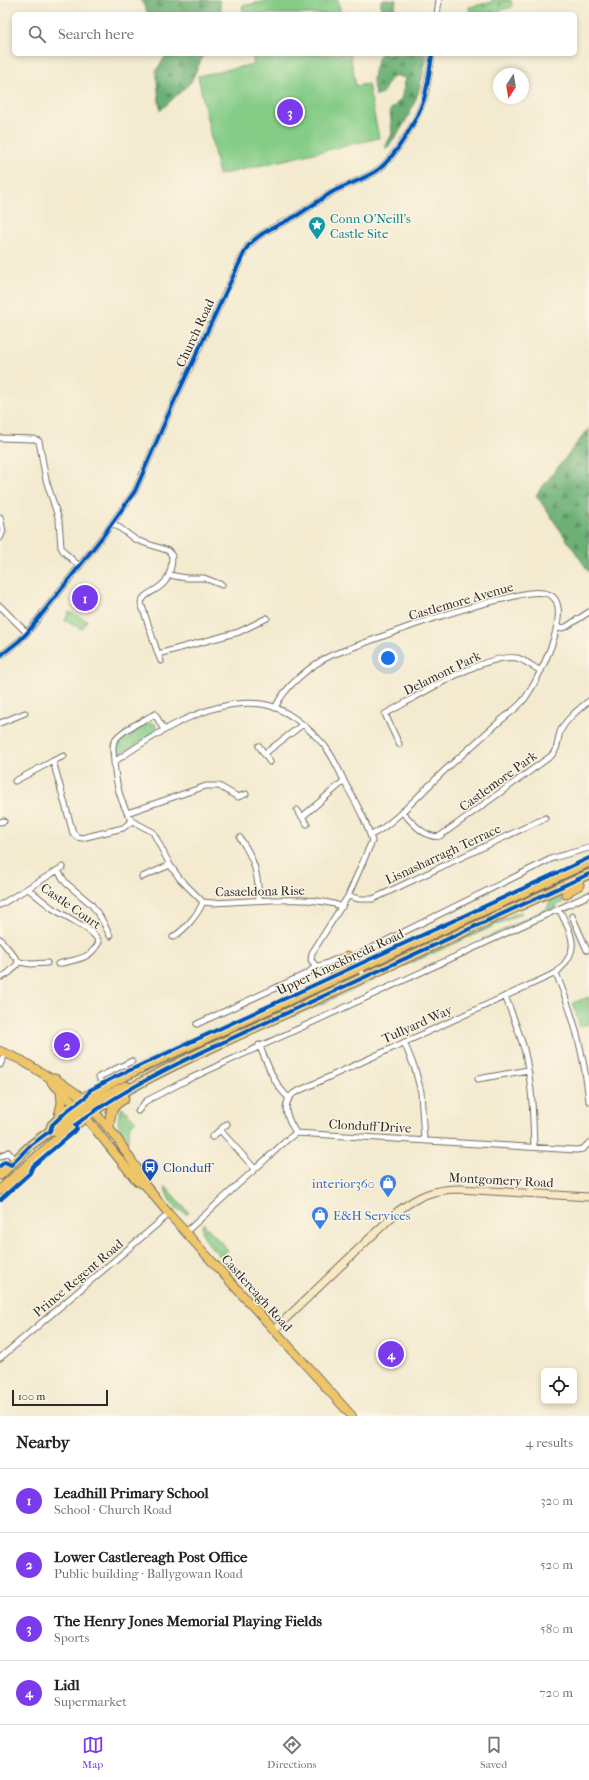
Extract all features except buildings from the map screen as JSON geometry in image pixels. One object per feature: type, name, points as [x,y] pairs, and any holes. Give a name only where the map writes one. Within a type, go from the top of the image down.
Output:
[{"type":"highway","name":"Upper Knockbreda Road","points":[[87,1108],[104,1087],[138,1069],[589,862]]},
{"type":"highway","name":"Upper Knockbreda Road","points":[[87,1108],[253,1028],[364,977],[564,891],[589,874]]},
{"type":"highway","points":[[564,891],[570,890],[589,881]]},
{"type":"highway","points":[[248,1019],[270,1003],[344,968],[350,956]]},
{"type":"highway","points":[[109,1129],[111,1110],[118,1102],[175,1071],[249,1036],[253,1028]]},
{"type":"highway","points":[[50,1130],[56,1130],[73,1116],[110,1093],[157,1074]]},
{"type":"highway","points":[[58,1120],[62,1103],[62,1091]]},
{"type":"highway","points":[[0,1175],[50,1130],[52,1125],[58,1120],[87,1108]]},
{"type":"highway","points":[[0,1190],[87,1108]]},
{"type":"main road","points":[[3,1052],[27,1062],[50,1078],[56,1079],[87,1108]]},
{"type":"main road","points":[[50,1078],[52,1083],[87,1108]]},
{"type":"main road","name":"Castlereagh Road","points":[[87,1108],[109,1129],[141,1175],[145,1185],[169,1214],[352,1416]]},
{"type":"main road","name":"Castlereagh Road","points":[[87,1108],[137,1181],[145,1185]]},
{"type":"street","points":[[437,12],[439,0]]},
{"type":"street","name":"Church Road","points":[[0,656],[27,633],[113,523],[138,484],[172,406],[246,249],[253,241],[264,233],[301,213],[336,191],[370,174],[385,163],[404,136],[422,103],[432,56]]},
{"type":"street","points":[[0,438],[34,439],[39,441],[46,480],[59,520],[61,547],[64,552],[79,566]]},
{"type":"street","points":[[0,517],[3,531],[0,538]]},
{"type":"street","points":[[113,523],[136,540],[169,551],[172,556],[169,575],[161,587],[143,597],[141,603],[160,661]]},
{"type":"street","points":[[169,575],[186,578],[204,578],[222,585]]},
{"type":"street","name":"Castlemore Avenue","points":[[275,708],[278,700],[319,661],[445,615],[488,602],[522,594],[540,593],[550,594],[555,599],[558,605],[559,614],[551,648],[541,671],[522,702],[402,812],[381,829],[370,835]]},
{"type":"street","points":[[0,606],[27,633]]},
{"type":"street","points":[[556,629],[566,627],[589,612]]},
{"type":"street","points":[[158,654],[239,632],[267,618]]},
{"type":"street","name":"Delamont Park","points":[[399,744],[385,714],[468,670],[491,661],[508,658],[524,661],[541,671]]},
{"type":"street","name":"Castlemore Park","points":[[402,812],[428,835],[434,837],[440,836],[551,756],[556,750],[562,729],[589,701]]},
{"type":"street","points":[[114,762],[164,730],[203,712],[223,706],[262,704],[283,711],[302,725],[324,746],[332,757],[372,840],[348,896],[312,953],[311,960],[316,966]]},
{"type":"street","points":[[0,723],[25,713]]},
{"type":"street","points":[[53,761],[74,833],[77,837],[82,838],[123,828],[132,821],[122,804],[117,786],[113,747],[115,740],[124,732],[155,714],[164,730]]},
{"type":"street","points":[[264,754],[302,725]]},
{"type":"street","points":[[259,746],[270,762]]},
{"type":"street","points":[[14,781],[64,756]]},
{"type":"street","points":[[302,817],[344,781]]},
{"type":"street","points":[[127,813],[206,786],[219,786],[238,797],[246,794]]},
{"type":"street","points":[[297,810],[307,824]]},
{"type":"street","name":"Lisnasharragh Terrace","points":[[348,896],[359,899],[373,899],[545,818]]},
{"type":"street","name":"Casaeldona Rise","points":[[132,821],[153,832],[170,865],[180,879],[203,902],[213,903],[301,900],[334,903],[342,906]]},
{"type":"street","points":[[240,838],[255,865],[258,877],[259,901]]},
{"type":"street","name":"Upper Knockbreda Road","points":[[197,1024],[308,973],[316,966],[324,966],[350,956],[553,858],[589,848]]},
{"type":"street","points":[[142,877],[170,865]]},
{"type":"street","points":[[0,905],[63,867]]},
{"type":"street","points":[[58,871],[66,883],[91,904],[101,918],[110,936]]},
{"type":"street","points":[[558,876],[571,903]]},
{"type":"street","name":"Castle Court","points":[[28,889],[51,907],[94,934],[100,942],[96,950],[89,956],[58,964]]},
{"type":"street","points":[[138,1112],[146,1101],[259,1045],[589,895]]},
{"type":"street","points":[[173,937],[180,933],[199,910],[203,902]]},
{"type":"street","points":[[559,909],[569,930],[572,944],[569,960],[556,973],[578,1036],[589,1102]]},
{"type":"street","points":[[572,916],[587,950]]},
{"type":"street","points":[[569,930],[577,927]]},
{"type":"street","points":[[0,939],[19,962],[31,964],[47,962]]},
{"type":"street","points":[[350,956],[359,967],[364,977]]},
{"type":"street","points":[[0,977],[4,977],[19,962]]},
{"type":"street","name":"Tullyard Way","points":[[289,1098],[294,1093],[556,973]]},
{"type":"street","points":[[505,996],[519,1035],[528,1070],[532,1103],[534,1147]]},
{"type":"street","points":[[404,1042],[415,1068],[421,1092],[424,1140]]},
{"type":"street","points":[[186,1232],[296,1133],[286,1116],[289,1098],[276,1084],[259,1045]]},
{"type":"street","points":[[0,1065],[3,1052]]},
{"type":"street","points":[[104,1087],[99,1077],[132,1061]]},
{"type":"street","points":[[478,1079],[528,1070]]},
{"type":"street","points":[[212,1137],[226,1124]]},
{"type":"street","points":[[220,1130],[255,1169]]},
{"type":"street","name":"Clonduff Drive","points":[[296,1133],[576,1150],[583,1149],[589,1143]]},
{"type":"street","points":[[0,1157],[8,1152],[15,1161]]},
{"type":"street","name":"Montgomery Road","points":[[274,1330],[398,1211],[414,1199],[429,1192],[460,1188],[589,1197]]},
{"type":"street","name":"Prince Regent Road","points":[[0,1358],[169,1214]]},
{"type":"green space","points":[[141,0],[219,0],[222,12],[147,12]]},
{"type":"green space","points":[[272,0],[338,0],[341,12],[244,12],[242,6]]},
{"type":"green space","points":[[381,0],[396,0],[394,12],[381,12]]},
{"type":"green space","points":[[492,0],[511,0],[512,7],[495,12],[470,12],[469,7],[492,2]]},
{"type":"green space","points":[[166,56],[203,56],[191,82],[160,111],[156,71]]},
{"type":"green space","points":[[252,56],[350,56],[356,86],[368,84],[379,138],[219,175],[198,76],[254,64]]},
{"type":"green space","points":[[379,56],[427,56],[422,81],[414,105],[402,127],[386,150],[386,145],[392,134],[390,110],[401,99],[406,78],[398,76],[391,78],[381,95],[376,96],[373,80]]},
{"type":"green space","points":[[589,428],[589,572],[536,495]]},
{"type":"green space","points":[[69,612],[87,620],[82,629],[65,621]]},
{"type":"green space","points":[[150,722],[155,724],[157,728],[156,732],[120,755],[116,754],[115,751],[117,741]]},
{"type":"green space","points":[[560,897],[563,902],[557,905],[557,907],[483,940],[548,908],[549,902]]},
{"type":"green space","points":[[519,912],[522,913],[386,974],[386,973]]},
{"type":"green space","points":[[351,974],[353,978],[264,1019],[262,1016]]},
{"type":"green space","points":[[378,976],[379,978],[291,1017]]},
{"type":"green space","points":[[589,997],[589,1024],[580,1027],[573,1003]]},
{"type":"green space","points":[[257,1018],[259,1022],[142,1073],[101,1094],[100,1093],[110,1086]]},
{"type":"green space","points":[[122,1107],[136,1121],[130,1125],[128,1142],[120,1129],[118,1122]]},
{"type":"green space","points":[[165,1186],[189,1213],[187,1214],[182,1212],[175,1207],[167,1196]]},
{"type":"green space","points":[[203,1223],[228,1250],[221,1257],[210,1246],[204,1237],[202,1228]]},
{"type":"cycle path","points":[[0,656],[27,633],[103,536],[135,491],[172,406],[246,249],[256,238],[275,226],[296,216],[334,191],[373,173],[385,164],[399,147],[421,108],[427,88],[432,56]]},
{"type":"cycle path","points":[[0,1166],[5,1162],[11,1165],[31,1145],[50,1131],[52,1125],[68,1110],[87,1096],[90,1090],[589,858]]},
{"type":"cycle path","points":[[0,1200],[30,1173],[33,1166],[77,1129],[75,1125],[106,1104],[170,1067],[589,874]]},
{"type":"place","name":"The Henry Jones Memorial Playing Fields","points":[[290,112]]},
{"type":"place","name":"Conn O'Neill's Castle Site","points":[[317,240]]},
{"type":"place","name":"Leadhill Primary School","points":[[85,598]]},
{"type":"place","name":"Lower Castlereagh Post Office","points":[[67,1045]]},
{"type":"place","name":"Clonduff","points":[[150,1182]]},
{"type":"place","name":"interior360","points":[[388,1198]]},
{"type":"place","name":"E&H Services","points":[[320,1230]]},
{"type":"place","name":"Lidl","points":[[391,1354]]}]
